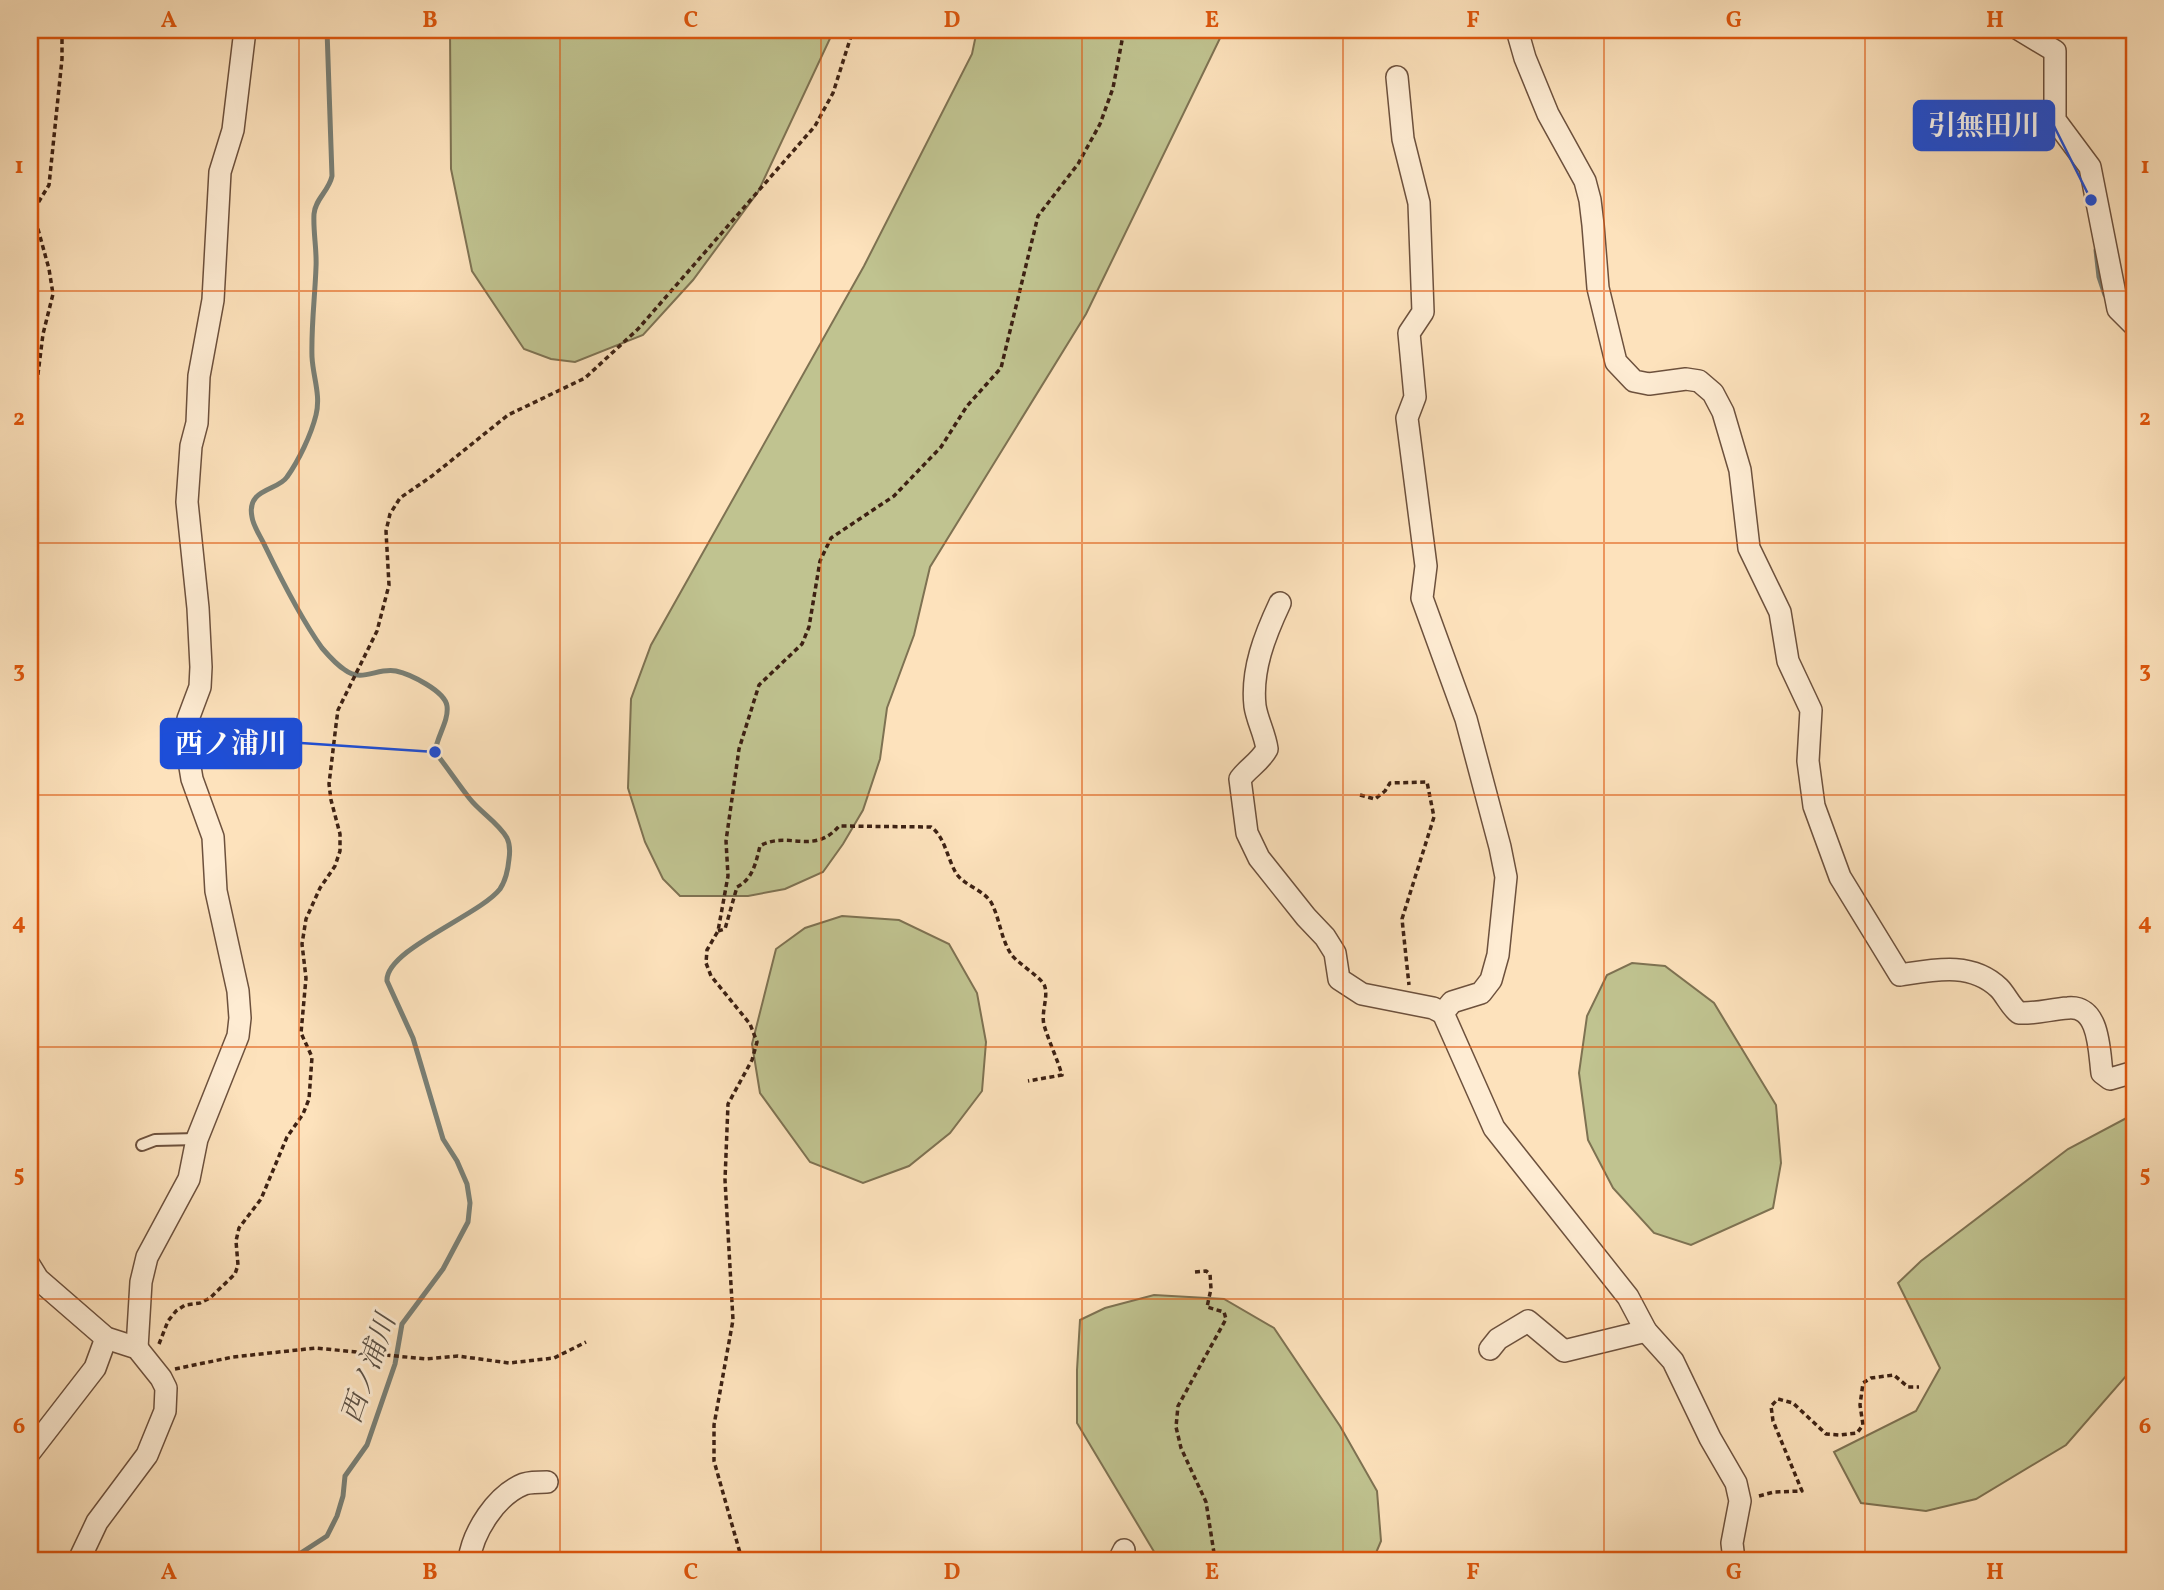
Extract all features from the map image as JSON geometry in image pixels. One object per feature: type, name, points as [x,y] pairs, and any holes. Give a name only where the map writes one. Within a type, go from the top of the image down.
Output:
[{"type":"street","points":[[137,1348],[141,1282],[148,1257],[189,1179],[197,1139],[238,1036],[240,1018],[238,991],[216,891],[213,837],[192,779],[187,749],[188,719],[200,687],[201,667],[187,502],[191,446],[197,423],[199,376],[213,300],[220,172],[233,130],[245,30]]},
{"type":"street","points":[[1517,30],[1525,58],[1548,114],[1585,181],[1590,200],[1598,288],[1616,362],[1634,381],[1649,384],[1686,379],[1699,381],[1713,393],[1723,412],[1740,470],[1749,548],[1780,612],[1788,661],[1811,710],[1808,761],[1814,806],[1840,877],[1871,930],[1900,975],[1957,968],[1977,974],[1998,987],[2019,1013],[2030,1014],[2072,1007],[2087,1013],[2095,1027],[2102,1073],[2110,1079],[2134,1072]]},
{"type":"street","points":[[2020,30],[2047,47],[2055,120],[2090,167],[2098,200],[2108,271],[2118,309],[2134,325]]},
{"type":"street","points":[[1397,77],[1403,139],[1419,203],[1423,312],[1409,333],[1415,397],[1407,418],[1426,566],[1422,597],[1466,719],[1506,877],[1498,956],[1491,979],[1481,993],[1452,1002],[1443,1013]]},
{"type":"street","points":[[1280,603],[1259,660],[1256,688],[1255,707],[1267,749],[1262,758],[1240,779],[1247,833],[1259,858],[1306,918],[1325,937],[1335,953],[1339,979],[1362,994],[1433,1008],[1443,1013],[1494,1128],[1628,1297],[1646,1331],[1673,1361],[1710,1438],[1736,1483],[1740,1501],[1732,1543],[1734,1560]]},
{"type":"street","points":[[30,1266],[38,1279],[106,1338],[137,1348],[166,1388],[165,1410],[147,1455],[97,1522],[79,1560]]},
{"type":"street","points":[[1490,1349],[1498,1339],[1528,1321],[1564,1351],[1646,1331]]},
{"type":"street","points":[[30,1452],[95,1368],[106,1338]]},
{"type":"street","points":[[469,1560],[480,1528],[505,1496],[525,1484],[547,1482]]},
{"type":"lane","points":[[142,1145],[155,1140],[197,1139]]},
{"type":"path","points":[[30,485],[33,414],[43,334],[53,294],[33,211],[48,185],[62,59],[62,30]]},
{"type":"path","points":[[586,1342],[554,1358],[509,1363],[458,1356],[426,1359],[316,1348],[233,1357],[156,1371],[168,1321],[176,1311],[185,1305],[200,1303],[210,1298],[235,1274],[238,1265],[236,1241],[239,1228],[261,1199],[287,1137],[303,1114],[309,1099],[312,1057],[302,1033],[306,978],[302,944],[306,919],[320,888],[335,866],[340,851],[340,834],[331,800],[330,784],[338,710],[377,631],[389,585],[386,531],[390,514],[400,498],[508,415],[585,378],[638,329],[815,126],[833,93],[853,30]]},
{"type":"path","points":[[742,1560],[714,1461],[715,1425],[733,1320],[725,1180],[728,1104],[752,1060],[757,1042],[750,1024],[711,976],[706,964],[707,950],[718,931],[728,876],[726,841],[739,749],[759,685],[802,644],[809,627],[820,561],[831,538],[894,496],[941,447],[967,406],[1001,368],[1038,216],[1078,164],[1100,124],[1113,88],[1124,30]]},
{"type":"path","points":[[1360,795],[1375,799],[1390,783],[1427,782],[1434,817],[1402,919],[1412,1004]]},
{"type":"path","points":[[718,931],[725,929],[737,887],[745,883],[754,867],[760,846],[768,841],[821,841],[831,836],[839,826],[930,827],[938,832],[957,874],[988,898],[1011,954],[1045,987],[1044,1025],[1062,1075],[1028,1081]]},
{"type":"path","points":[[1195,1272],[1206,1270],[1210,1274],[1211,1289],[1207,1307],[1224,1312],[1226,1319],[1178,1406],[1176,1427],[1181,1448],[1206,1502],[1214,1553],[1218,1560]]},
{"type":"path","points":[[1740,1501],[1774,1492],[1802,1491],[1773,1421],[1771,1406],[1778,1399],[1793,1403],[1826,1434],[1840,1435],[1857,1433],[1863,1425],[1860,1405],[1863,1383],[1871,1378],[1894,1375],[1908,1387],[1919,1387]]},
{"type":"green space","points":[[450,30],[834,30],[758,192],[693,280],[643,335],[575,362],[551,359],[524,349],[472,271],[451,169]]},
{"type":"green space","points":[[977,30],[1224,30],[1086,314],[930,567],[914,635],[887,708],[880,759],[863,810],[843,844],[823,872],[785,889],[748,896],[680,896],[663,879],[645,842],[628,788],[631,699],[651,645],[864,266],[972,54]]},
{"type":"green space","points":[[842,916],[899,920],[949,944],[977,993],[986,1042],[982,1091],[950,1133],[909,1166],[863,1183],[810,1162],[760,1093],[752,1044],[776,949],[805,928]]},
{"type":"green space","points":[[1632,963],[1665,966],[1714,1003],[1776,1105],[1781,1163],[1773,1208],[1691,1245],[1654,1233],[1613,1188],[1588,1140],[1579,1073],[1587,1016],[1607,975]]},
{"type":"green space","points":[[2134,1114],[2134,1367],[2066,1445],[1976,1499],[1926,1511],[1861,1503],[1834,1452],[1916,1411],[1940,1368],[1898,1283],[1921,1261],[2068,1149]]},
{"type":"green space","points":[[1154,1295],[1224,1299],[1274,1328],[1340,1426],[1377,1491],[1381,1541],[1373,1560],[1159,1560],[1077,1423],[1080,1320],[1105,1308]]},
{"type":"waterway","name":"西ノ浦川","points":[[290,1560],[327,1536],[337,1516],[345,1476],[367,1445],[395,1364],[402,1324],[443,1269],[468,1222],[470,1203],[467,1184],[443,1139],[413,1038],[387,981],[390,969],[417,945],[474,910],[500,889],[510,854],[504,833],[470,799],[435,752],[446,717],[445,700],[426,684],[402,673],[389,670],[364,675],[351,674],[336,663],[322,648],[299,612],[253,520],[251,508],[254,500],[287,477],[308,439],[317,408],[312,357],[316,261],[314,214],[332,176],[327,30]]},
{"type":"waterway","points":[[2050,43],[2056,30]]},
{"type":"waterway","points":[[2096,250],[2099,277],[2105,295]]},
{"type":"place","name":"引無田川","points":[[2091,200]]},
{"type":"place","name":"西ノ浦川","points":[[435,752]]}]
